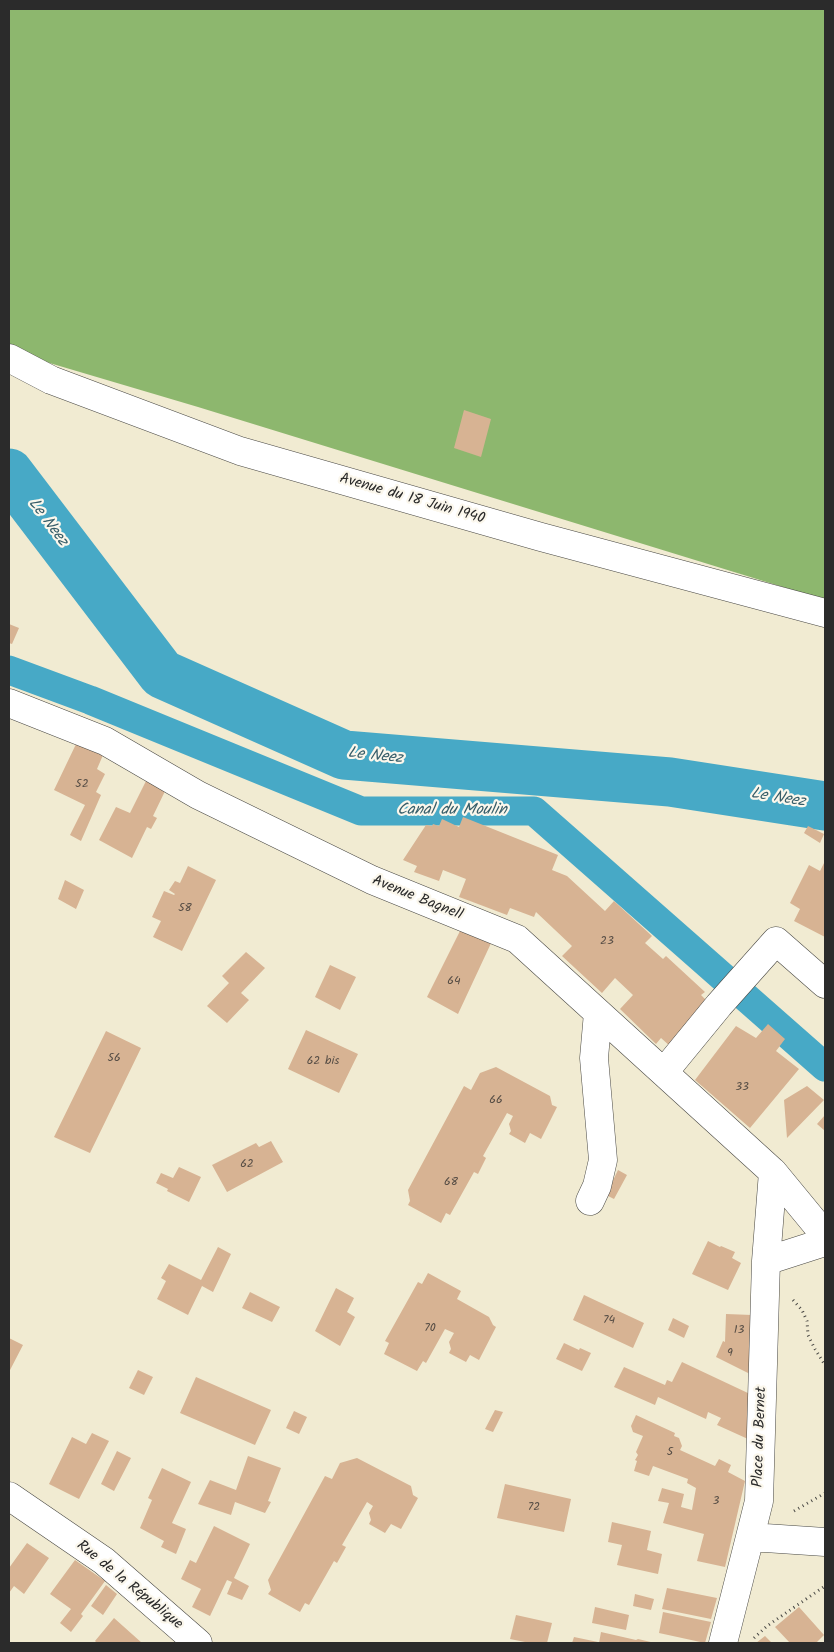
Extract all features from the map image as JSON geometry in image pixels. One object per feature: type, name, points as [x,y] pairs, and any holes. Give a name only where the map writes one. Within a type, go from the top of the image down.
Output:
[{"type":"street","name":"Avenue du 18 Juin 1940","points":[[9,358],[51,380],[240,451],[541,537],[825,612]]},
{"type":"street","name":"Avenue Bagnell","points":[[9,704],[105,741],[198,795],[372,880],[517,940],[773,1172]]},
{"type":"street","points":[[664,1072],[719,1005],[776,941],[825,984]]},
{"type":"street","points":[[590,1201],[597,1186],[603,1160],[594,1058],[598,1013]]},
{"type":"street","points":[[773,1172],[825,1235]]},
{"type":"street","name":"Place du Bernet","points":[[723,1643],[759,1501],[766,1260],[773,1172]]},
{"type":"street","points":[[766,1260],[825,1242]]},
{"type":"street","name":"Rue de la République","points":[[9,1496],[104,1561],[198,1643]]},
{"type":"street","points":[[750,1537],[825,1542]]},
{"type":"path","points":[[789,1296],[802,1310],[808,1335],[825,1365]]},
{"type":"path","points":[[790,1514],[825,1492]]},
{"type":"path","points":[[748,1643],[767,1626],[825,1586]]},
{"type":"green space","points":[[9,9],[825,9],[825,600],[198,407],[9,351]]},
{"type":"building","points":[[464,410],[491,419],[481,457],[454,448]]},
{"type":"building","points":[[9,624],[19,628],[12,644],[9,643]]},
{"type":"building","points":[[77,742],[103,755],[97,769],[105,774],[96,792],[101,795],[81,841],[70,835],[85,805],[54,790]]},
{"type":"building","points":[[148,777],[167,787],[153,816],[157,818],[151,829],[147,827],[132,858],[99,840],[116,807],[130,813]]},
{"type":"building","points":[[463,817],[558,855],[552,870],[567,876],[605,911],[614,901],[652,936],[645,943],[663,959],[666,956],[705,992],[701,995],[710,1004],[671,1047],[661,1038],[656,1044],[620,1009],[633,995],[615,978],[602,993],[562,956],[572,946],[536,912],[534,917],[510,908],[507,915],[459,897],[466,879],[443,870],[439,881],[414,872],[417,866],[403,860],[426,825],[432,826],[433,824],[439,826],[442,819],[459,827]]},
{"type":"building","points":[[808,826],[824,834],[820,843],[804,833]]},
{"type":"building","points":[[825,861],[825,937],[794,921],[800,909],[790,903],[809,865],[820,871]]},
{"type":"building","points":[[188,866],[216,880],[182,951],[153,937],[161,921],[152,917],[164,891],[175,894],[169,890],[175,881],[180,883]]},
{"type":"building","points":[[65,880],[84,890],[76,909],[58,899]]},
{"type":"building","points":[[461,929],[493,939],[458,1014],[427,997]]},
{"type":"building","points":[[246,952],[265,968],[241,993],[249,1000],[227,1023],[207,1006],[229,983],[222,976]]},
{"type":"building","points":[[330,965],[356,977],[340,1010],[315,997]]},
{"type":"building","points":[[768,1024],[785,1039],[776,1051],[799,1069],[750,1128],[695,1080],[736,1026],[756,1038]]},
{"type":"building","points":[[306,1030],[358,1054],[339,1093],[288,1069]]},
{"type":"building","points":[[106,1031],[141,1048],[90,1153],[54,1137]]},
{"type":"building","points":[[496,1067],[550,1096],[552,1105],[557,1107],[541,1139],[530,1133],[525,1143],[509,1134],[511,1131],[509,1124],[513,1116],[507,1113],[483,1156],[486,1158],[478,1174],[474,1172],[450,1215],[446,1213],[441,1223],[408,1205],[410,1201],[408,1190],[464,1086],[471,1090],[480,1073]]},
{"type":"building","points":[[807,1086],[824,1100],[787,1138],[784,1100]]},
{"type":"building","points":[[825,1115],[825,1131],[817,1124]]},
{"type":"building","points":[[271,1141],[283,1162],[227,1192],[212,1165],[256,1143],[259,1147]]},
{"type":"building","points":[[179,1167],[201,1177],[189,1202],[156,1183],[161,1173],[173,1178]]},
{"type":"building","points":[[618,1170],[627,1175],[614,1199],[606,1195]]},
{"type":"building","points":[[708,1241],[735,1252],[732,1258],[741,1263],[728,1290],[692,1274]]},
{"type":"building","points":[[218,1247],[231,1254],[213,1292],[202,1286],[188,1315],[157,1299],[166,1281],[161,1278],[169,1264],[201,1280]]},
{"type":"building","points":[[428,1273],[461,1291],[457,1299],[489,1317],[496,1327],[479,1360],[470,1355],[466,1362],[449,1353],[451,1349],[449,1342],[454,1333],[445,1329],[426,1363],[423,1361],[417,1371],[384,1354],[389,1343],[385,1341],[418,1282],[422,1284]]},
{"type":"building","points":[[336,1288],[354,1298],[347,1312],[355,1317],[340,1346],[315,1331]]},
{"type":"building","points":[[250,1292],[280,1307],[272,1322],[242,1308]]},
{"type":"building","points":[[584,1295],[644,1323],[633,1348],[573,1320]]},
{"type":"building","points":[[726,1314],[752,1315],[750,1374],[716,1357],[723,1341],[725,1342]]},
{"type":"building","points":[[673,1318],[689,1326],[684,1338],[668,1330]]},
{"type":"building","points":[[9,1338],[23,1345],[9,1372]]},
{"type":"building","points":[[564,1343],[591,1353],[582,1371],[556,1359]]},
{"type":"building","points":[[682,1362],[750,1394],[748,1439],[717,1425],[721,1418],[708,1412],[706,1419],[658,1397],[655,1405],[614,1387],[624,1367],[665,1385],[667,1380],[672,1382]]},
{"type":"building","points":[[138,1370],[153,1377],[144,1395],[129,1388]]},
{"type":"building","points":[[196,1377],[271,1410],[255,1445],[180,1413]]},
{"type":"building","points":[[495,1410],[503,1412],[493,1432],[485,1429]]},
{"type":"building","points":[[294,1411],[307,1417],[299,1434],[286,1428]]},
{"type":"building","points":[[636,1415],[675,1433],[674,1436],[679,1438],[682,1446],[680,1450],[715,1466],[719,1459],[731,1465],[728,1472],[745,1481],[725,1567],[697,1561],[704,1534],[663,1523],[669,1503],[658,1501],[662,1488],[684,1494],[681,1507],[692,1510],[696,1488],[687,1483],[688,1479],[653,1466],[649,1476],[634,1471],[637,1461],[635,1460],[638,1455],[636,1452],[643,1436],[633,1432],[631,1426]]},
{"type":"building","points":[[92,1433],[109,1441],[79,1499],[49,1484],[72,1437],[86,1444]]},
{"type":"building","points":[[117,1451],[131,1458],[114,1491],[101,1484]]},
{"type":"building","points":[[248,1456],[281,1468],[268,1501],[271,1502],[265,1513],[235,1502],[231,1515],[198,1504],[210,1480],[236,1490]]},
{"type":"building","points":[[357,1458],[411,1486],[413,1495],[418,1498],[401,1529],[391,1524],[385,1533],[369,1524],[371,1520],[369,1513],[373,1506],[367,1502],[342,1545],[346,1547],[337,1563],[334,1561],[309,1605],[305,1603],[300,1612],[268,1594],[271,1590],[268,1580],[325,1476],[332,1479],[340,1463]]},
{"type":"building","points":[[162,1468],[191,1482],[172,1523],[186,1529],[176,1554],[161,1547],[164,1541],[140,1528],[152,1500],[148,1498]]},
{"type":"building","points":[[505,1484],[571,1499],[564,1532],[497,1518]]},
{"type":"building","points":[[612,1522],[651,1531],[647,1550],[662,1554],[658,1574],[617,1565],[622,1545],[608,1542]]},
{"type":"building","points":[[214,1526],[250,1544],[234,1578],[249,1586],[242,1600],[227,1594],[232,1582],[227,1580],[210,1616],[192,1607],[201,1589],[181,1579],[190,1560],[196,1563]]},
{"type":"building","points":[[27,1543],[49,1558],[24,1594],[14,1586],[9,1593],[9,1568]]},
{"type":"building","points":[[75,1560],[105,1581],[81,1614],[83,1616],[71,1632],[60,1623],[71,1609],[50,1594]]},
{"type":"building","points":[[106,1585],[117,1594],[103,1615],[91,1606]]},
{"type":"building","points":[[667,1588],[717,1598],[711,1619],[662,1609]]},
{"type":"building","points":[[635,1594],[654,1599],[651,1610],[633,1606]]},
{"type":"building","points":[[595,1607],[629,1615],[626,1630],[592,1623]]},
{"type":"building","points":[[799,1607],[824,1635],[816,1643],[790,1643],[775,1627]]},
{"type":"building","points":[[663,1612],[711,1622],[705,1643],[659,1633]]},
{"type":"building","points":[[516,1615],[552,1623],[547,1643],[530,1643],[510,1639]]},
{"type":"building","points":[[114,1618],[142,1643],[97,1643],[95,1641]]},
{"type":"building","points":[[601,1632],[636,1640],[655,1643],[599,1643]]},
{"type":"building","points":[[765,1636],[771,1642],[756,1643]]},
{"type":"building","points":[[574,1637],[598,1642],[598,1643],[572,1643]]},
{"type":"waterway","name":"Le Neez","points":[[9,473],[162,674],[344,755],[670,782],[825,806]]},
{"type":"waterway","name":"Canal du Moulin","points":[[9,670],[90,700],[361,811],[534,811],[825,1067]]}]
